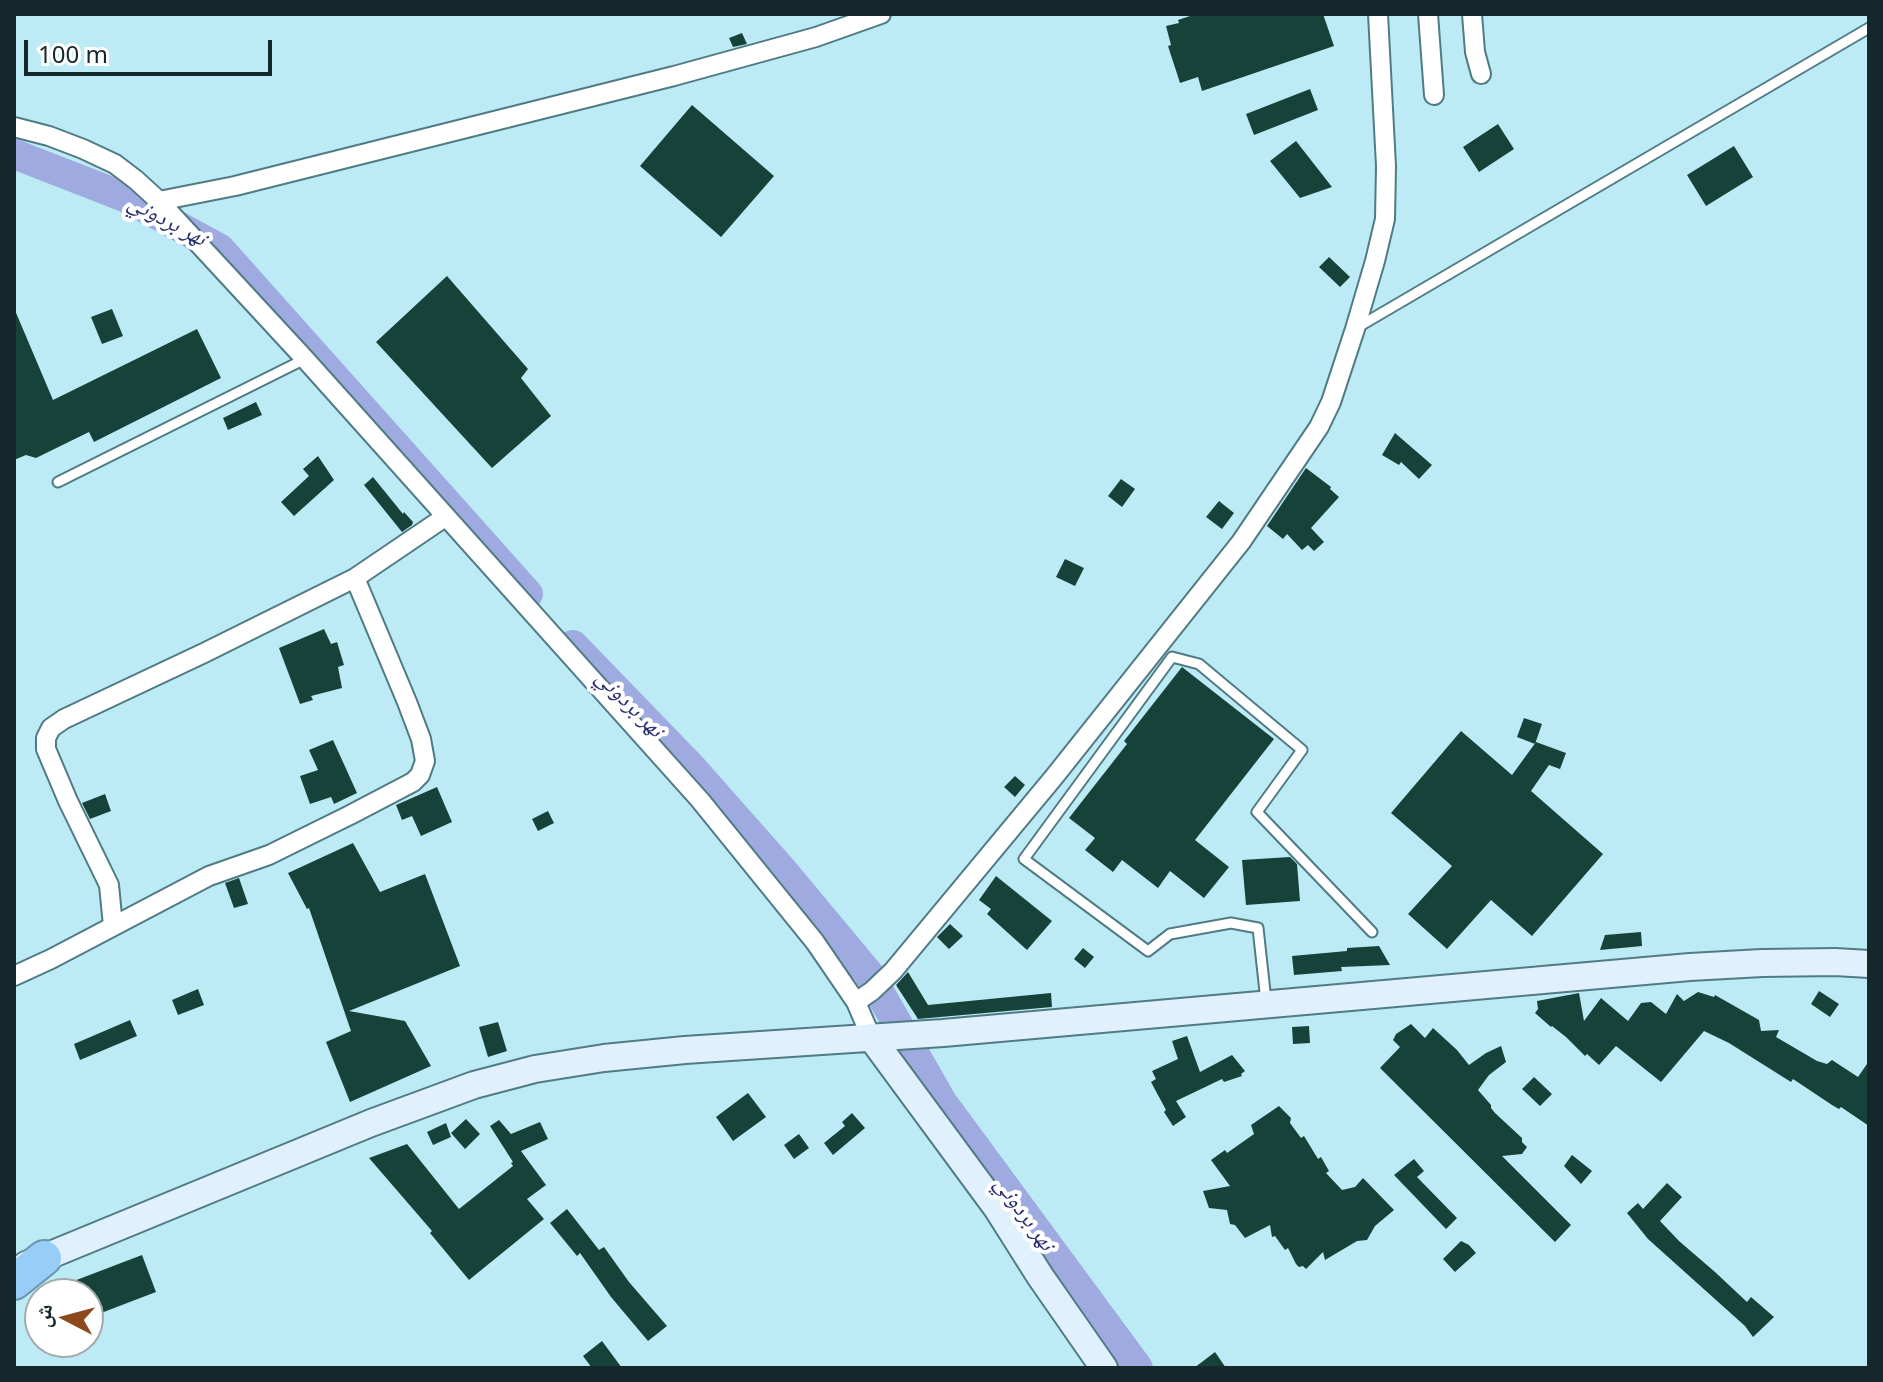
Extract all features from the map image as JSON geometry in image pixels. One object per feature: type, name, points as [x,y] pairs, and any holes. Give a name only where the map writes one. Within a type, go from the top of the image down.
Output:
[{"type":"highway","points":[[14,1282],[24,1262]]},
{"type":"main road","points":[[24,1262],[371,1123],[474,1085],[535,1069],[685,1050],[943,1033],[1704,966],[1835,962],[1869,964]]},
{"type":"main road","points":[[879,1037],[1104,1368]]},
{"type":"street","points":[[159,201],[235,186],[674,76],[816,37],[881,14]]},
{"type":"street","points":[[856,1002],[893,971],[1054,777],[1241,542],[1319,427],[1331,402],[1355,329],[1385,219],[1386,166],[1378,14]]},
{"type":"street","points":[[1428,14],[1434,95]]},
{"type":"street","points":[[1472,14],[1475,52],[1481,74]]},
{"type":"street","points":[[14,127],[72,144],[115,164],[159,201],[305,359],[700,800],[815,942],[879,1037]]},
{"type":"street","points":[[113,926],[109,885],[46,749],[46,738],[51,728],[355,578],[445,517]]},
{"type":"street","points":[[14,976],[209,876],[269,855],[336,822],[413,782],[420,775],[425,761],[421,739],[355,578]]},
{"type":"lane","points":[[1355,329],[1869,28]]},
{"type":"lane","points":[[58,482],[305,359]]},
{"type":"lane","points":[[1267,1004],[1258,928],[1231,923],[1170,934],[1148,951],[1024,859],[1172,657],[1199,664],[1302,750],[1257,812],[1372,932]]},
{"type":"building","points":[[1196,14],[1323,14],[1334,46],[1202,91],[1198,77],[1180,83],[1168,46],[1171,45],[1166,26]]},
{"type":"building","points":[[742,33],[747,44],[733,47],[729,38]]},
{"type":"building","points":[[1310,89],[1318,110],[1254,135],[1246,114]]},
{"type":"building","points":[[692,105],[774,176],[721,237],[640,166]]},
{"type":"building","points":[[1498,124],[1514,149],[1479,172],[1463,147]]},
{"type":"building","points":[[1296,141],[1332,187],[1300,198],[1270,161]]},
{"type":"building","points":[[1734,146],[1753,177],[1706,206],[1687,175]]},
{"type":"building","points":[[1329,257],[1350,277],[1340,287],[1319,267]]},
{"type":"building","points":[[447,276],[528,369],[521,378],[551,416],[492,468],[376,342]]},
{"type":"building","points":[[14,308],[53,400],[197,329],[221,378],[94,442],[89,432],[36,458],[26,455],[14,460]]},
{"type":"building","points":[[112,309],[123,336],[102,344],[91,317]]},
{"type":"building","points":[[256,402],[262,415],[228,430],[223,418]]},
{"type":"building","points":[[1395,433],[1432,465],[1419,479],[1401,462],[1399,465],[1382,455]]},
{"type":"building","points":[[318,456],[334,480],[294,516],[281,502],[309,476],[303,469]]},
{"type":"building","points":[[1306,468],[1339,497],[1311,528],[1324,542],[1314,551],[1308,545],[1302,550],[1287,534],[1283,539],[1267,526]]},
{"type":"building","points":[[373,477],[413,522],[402,532],[364,485]]},
{"type":"building","points":[[1121,479],[1135,489],[1122,507],[1108,496]]},
{"type":"building","points":[[1219,501],[1234,513],[1222,529],[1206,517]]},
{"type":"building","points":[[1065,559],[1084,568],[1075,586],[1056,577]]},
{"type":"building","points":[[324,629],[331,644],[337,642],[344,665],[338,667],[342,688],[311,696],[313,700],[300,704],[279,648]]},
{"type":"building","points":[[1182,667],[1274,739],[1195,840],[1229,867],[1204,898],[1170,871],[1158,888],[1122,860],[1113,872],[1085,850],[1095,838],[1069,818]]},
{"type":"building","points":[[1524,718],[1542,724],[1535,744],[1517,737]]},
{"type":"building","points":[[1461,731],[1512,775],[1536,742],[1566,753],[1560,769],[1549,765],[1531,791],[1603,854],[1532,936],[1491,900],[1447,949],[1408,914],[1452,866],[1391,813]]},
{"type":"building","points":[[333,740],[357,793],[334,804],[331,797],[310,804],[300,776],[318,770],[309,750]]},
{"type":"building","points":[[1015,776],[1025,785],[1015,797],[1004,787]]},
{"type":"building","points":[[437,787],[452,822],[421,836],[412,816],[402,820],[396,805]]},
{"type":"building","points":[[105,794],[111,811],[90,819],[82,803]]},
{"type":"building","points":[[548,811],[554,823],[538,831],[532,819]]},
{"type":"building","points":[[353,843],[380,892],[425,874],[460,966],[349,1011],[405,1021],[431,1066],[350,1102],[326,1042],[351,1031],[309,908],[288,873]]},
{"type":"building","points":[[1290,857],[1297,864],[1300,901],[1246,905],[1242,860]]},
{"type":"building","points":[[996,876],[1052,921],[1027,950],[987,914],[991,909],[979,900]]},
{"type":"building","points":[[239,878],[248,904],[234,908],[225,883]]},
{"type":"building","points":[[950,924],[963,936],[949,949],[937,937]]},
{"type":"building","points":[[1641,932],[1642,946],[1600,950],[1605,935]]},
{"type":"building","points":[[1379,946],[1390,965],[1341,967],[1342,971],[1294,975],[1292,956]]},
{"type":"building","points":[[1083,948],[1094,957],[1085,968],[1074,959]]},
{"type":"building","points":[[908,972],[928,1005],[1051,993],[1052,1007],[918,1019],[896,985]]},
{"type":"building","points":[[198,989],[204,1005],[178,1015],[172,1000]]},
{"type":"building","points":[[1819,991],[1839,1004],[1830,1017],[1811,1004]]},
{"type":"building","points":[[1698,992],[1715,995],[1759,1020],[1761,1031],[1779,1030],[1776,1037],[1817,1061],[1827,1064],[1832,1060],[1858,1077],[1869,1061],[1869,1126],[1793,1079],[1791,1082],[1704,1031],[1661,1082],[1616,1046],[1599,1065],[1535,1013],[1537,1001],[1579,993],[1584,1021],[1601,998],[1628,1021],[1641,1003],[1651,1002],[1666,1014],[1677,994],[1684,1001]]},
{"type":"building","points":[[130,1020],[137,1036],[80,1060],[74,1044]]},
{"type":"building","points":[[498,1022],[507,1051],[488,1057],[479,1027]]},
{"type":"building","points":[[1411,1024],[1425,1038],[1433,1028],[1469,1065],[1501,1046],[1506,1062],[1489,1075],[1478,1090],[1527,1147],[1522,1154],[1502,1156],[1571,1225],[1555,1242],[1380,1068],[1400,1047],[1393,1040],[1396,1034]]},
{"type":"building","points":[[1309,1026],[1310,1043],[1293,1044],[1292,1027]]},
{"type":"building","points":[[1187,1036],[1200,1072],[1232,1055],[1245,1071],[1242,1076],[1224,1082],[1222,1079],[1176,1101],[1186,1117],[1173,1126],[1151,1082],[1156,1079],[1152,1071],[1178,1059],[1172,1041]]},
{"type":"building","points":[[1534,1077],[1552,1094],[1540,1106],[1522,1089]]},
{"type":"building","points":[[748,1093],[766,1117],[733,1141],[716,1117]]},
{"type":"building","points":[[1279,1106],[1291,1118],[1290,1123],[1301,1138],[1304,1136],[1318,1159],[1321,1157],[1329,1171],[1326,1173],[1342,1190],[1355,1187],[1363,1178],[1394,1210],[1375,1226],[1367,1240],[1357,1241],[1325,1260],[1323,1252],[1306,1269],[1299,1267],[1288,1248],[1285,1250],[1275,1236],[1272,1237],[1270,1225],[1245,1238],[1235,1225],[1230,1224],[1227,1210],[1209,1208],[1203,1191],[1230,1186],[1211,1160],[1254,1134],[1251,1125]]},
{"type":"building","points":[[852,1113],[865,1128],[833,1155],[824,1143],[845,1126],[842,1122]]},
{"type":"building","points":[[466,1119],[480,1134],[465,1149],[451,1133]]},
{"type":"building","points":[[499,1120],[511,1134],[540,1122],[548,1139],[521,1151],[546,1185],[527,1199],[544,1219],[469,1280],[430,1233],[432,1231],[369,1158],[407,1144],[459,1209],[513,1166],[490,1126]]},
{"type":"building","points":[[446,1123],[451,1137],[433,1145],[427,1132]]},
{"type":"building","points":[[799,1134],[809,1148],[794,1159],[784,1145]]},
{"type":"building","points":[[1572,1155],[1592,1171],[1581,1184],[1564,1166]]},
{"type":"building","points":[[1414,1159],[1424,1171],[1417,1177],[1457,1218],[1446,1229],[1394,1175]]},
{"type":"building","points":[[1667,1183],[1682,1197],[1660,1221],[1747,1302],[1751,1297],[1774,1317],[1753,1337],[1745,1326],[1648,1239],[1627,1213],[1638,1203],[1643,1209]]},
{"type":"building","points":[[567,1209],[599,1250],[604,1247],[667,1326],[648,1341],[580,1253],[577,1256],[550,1223]]},
{"type":"building","points":[[1461,1241],[1476,1253],[1455,1272],[1443,1259]]},
{"type":"building","points":[[142,1255],[156,1292],[104,1312],[104,1278],[82,1278]]},
{"type":"building","points":[[602,1341],[622,1368],[592,1368],[583,1356]]},
{"type":"building","points":[[1215,1352],[1226,1368],[1194,1368]]},
{"type":"waterway","name":"نهر بردوني","points":[[14,154],[127,198],[220,249],[528,594]]},
{"type":"waterway","name":"نهر بردوني","points":[[573,645],[692,768],[869,974],[942,1102],[1138,1368]]}]
